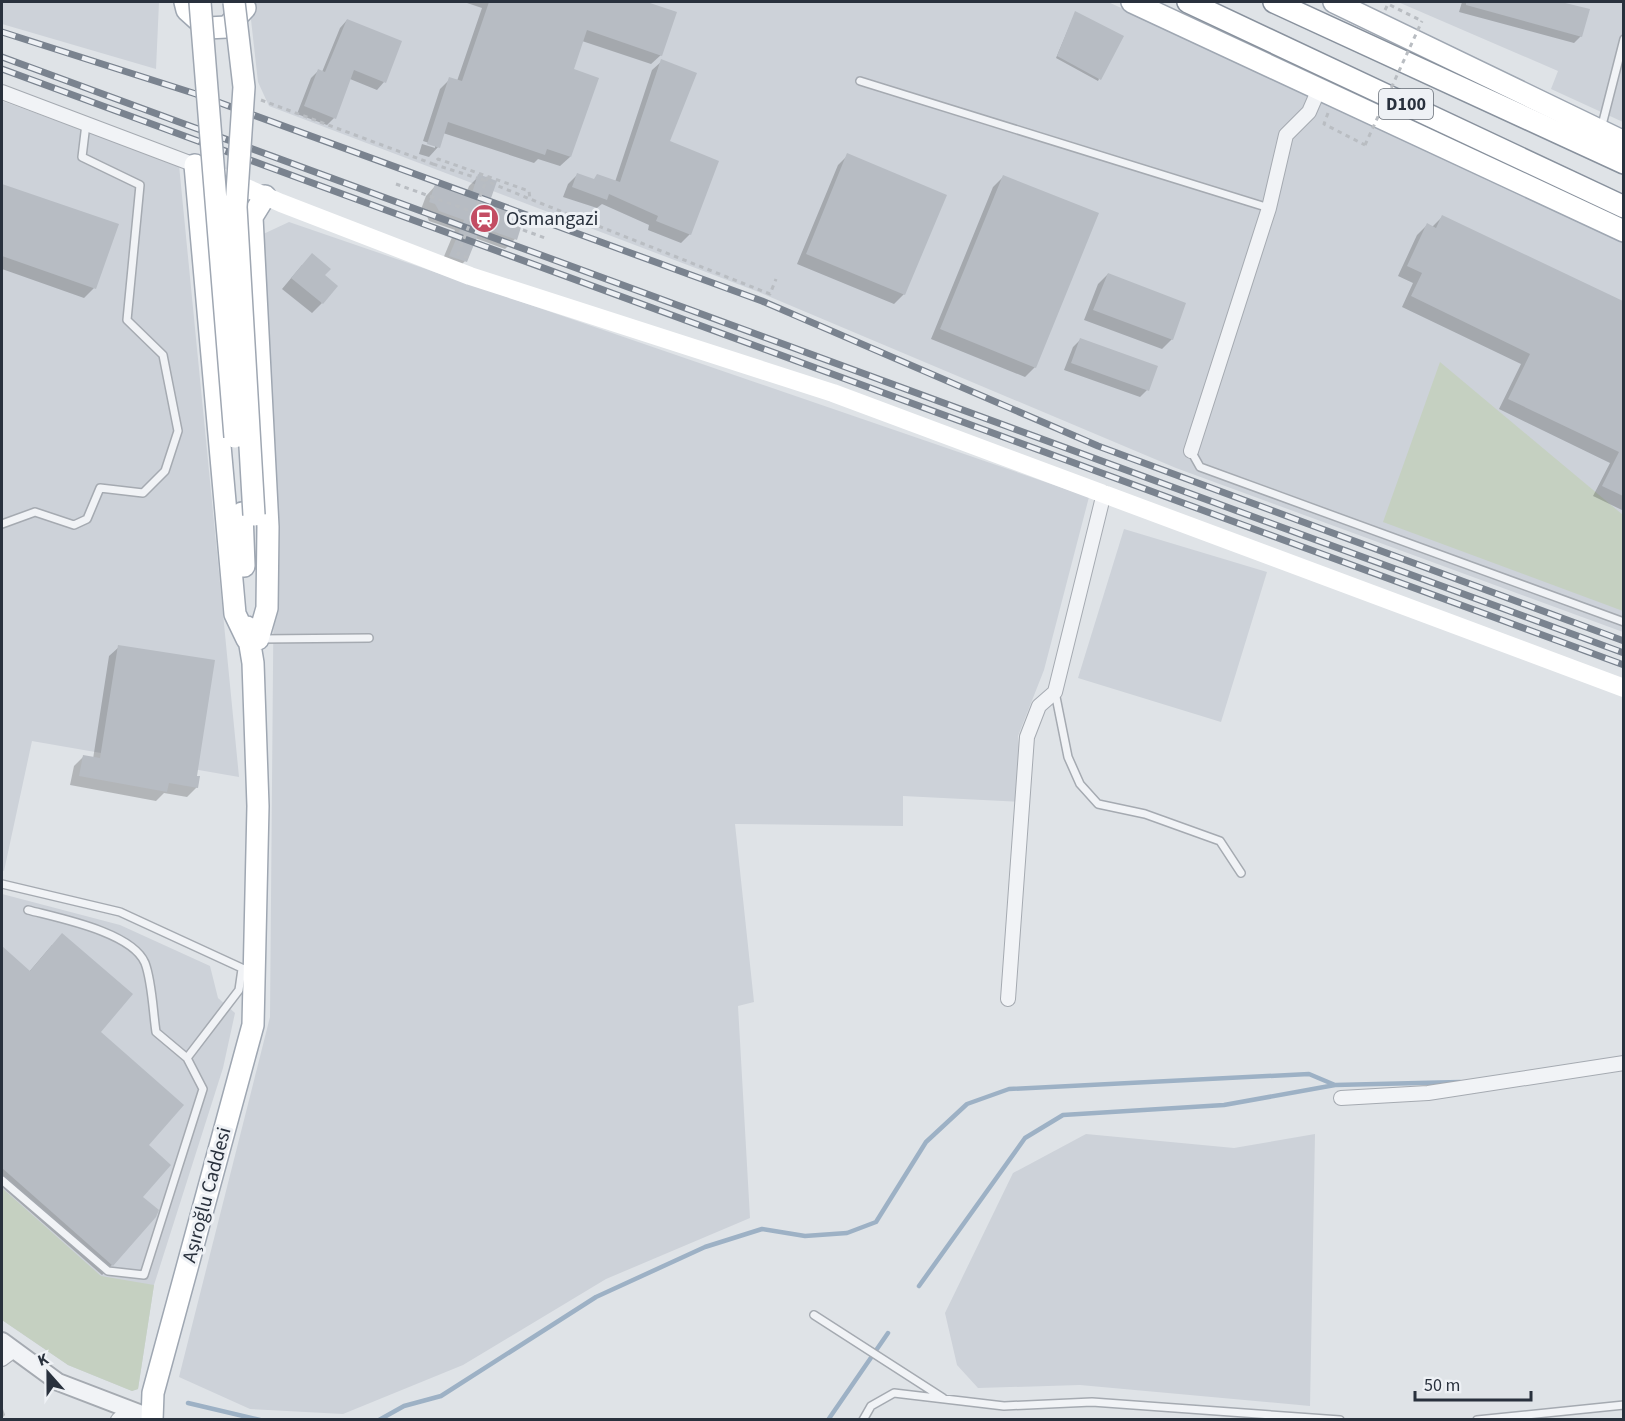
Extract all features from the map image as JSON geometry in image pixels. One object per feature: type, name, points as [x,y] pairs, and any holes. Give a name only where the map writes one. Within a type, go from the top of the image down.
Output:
[{"type":"main road","points":[[185,2],[187,10],[207,28],[218,29],[227,27],[245,11],[244,2]]},
{"type":"main road","points":[[200,2],[248,514]]},
{"type":"main road","points":[[234,2],[244,87],[236,207],[252,639]]},
{"type":"main road","points":[[1132,2],[1623,231]]},
{"type":"main road","name":"D100","points":[[1188,2],[1623,207]]},
{"type":"main road","name":"D100","points":[[1274,2],[1623,163]]},
{"type":"main road","points":[[1334,2],[1623,141]]},
{"type":"main road","points":[[252,639],[235,614],[195,165],[265,196],[470,276],[832,393],[1623,688]]},
{"type":"main road","points":[[252,639],[267,608],[268,527],[252,217],[265,196]]},
{"type":"main road","name":"Aşıroğlu Caddesi","points":[[153,1419],[153,1393],[253,1025],[248,970],[258,806],[252,639]]},
{"type":"street","points":[[1191,451],[1269,208],[1286,135],[1309,112],[1319,89]]},
{"type":"street","points":[[2,92],[195,165]]},
{"type":"street","points":[[1008,999],[1027,737],[1039,706],[1055,692],[1104,493]]},
{"type":"street","points":[[1341,1098],[1428,1093],[1623,1063]]},
{"type":"street","points":[[6,1350],[58,1382],[123,1415],[153,1419]]},
{"type":"lane","points":[[1600,131],[1623,39]]},
{"type":"lane","points":[[860,81],[1269,208]]},
{"type":"lane","points":[[2,524],[35,512],[75,525],[87,519],[100,488],[143,493],[165,471],[178,431],[163,355],[127,320],[140,185],[82,157],[86,123]]},
{"type":"lane","points":[[1191,451],[1200,467],[1623,622]]},
{"type":"lane","points":[[252,639],[369,638]]},
{"type":"lane","points":[[1055,692],[1068,757],[1080,784],[1098,804],[1145,814],[1220,841],[1241,873]]},
{"type":"lane","points":[[2,884],[120,912],[248,970],[238,990],[187,1058]]},
{"type":"lane","points":[[2,1180],[108,1271],[144,1275],[202,1089],[187,1058],[156,1032],[144,962],[132,945],[82,924],[28,910]]},
{"type":"lane","points":[[813,1315],[945,1400]]},
{"type":"lane","points":[[863,1419],[871,1406],[894,1393],[1004,1406],[1092,1402],[1340,1419]]},
{"type":"lane","points":[[1477,1419],[1623,1405]]},
{"type":"path","points":[[1324,123],[1365,145],[1422,21],[1388,4]]},
{"type":"path","points":[[252,97],[433,164],[487,179],[495,185],[770,294],[776,279]]},
{"type":"path","points":[[433,164],[438,159],[487,179],[529,191],[530,199]]},
{"type":"path","points":[[468,258],[458,254],[487,179]]},
{"type":"path","points":[[396,184],[548,239]]},
{"type":"shaded area","points":[[2,2],[159,2],[156,69],[2,24]]},
{"type":"shaded area","points":[[249,2],[1108,2],[1623,234],[1623,632],[1176,468],[756,291],[269,106],[258,82]]},
{"type":"shaded area","points":[[1398,2],[1623,2],[1623,122],[1551,89],[1558,71]]},
{"type":"shaded area","points":[[2,101],[179,165],[239,777],[32,741],[4,871],[2,870]]},
{"type":"shaded area","points":[[289,222],[1089,497],[1044,670],[1018,736],[1024,802],[903,796],[903,826],[735,824],[754,1002],[738,1006],[750,1218],[606,1279],[463,1365],[343,1414],[250,1409],[179,1377],[270,1017],[274,553],[259,236]]},
{"type":"shaded area","points":[[1124,529],[1267,572],[1221,722],[1078,678]]},
{"type":"shaded area","points":[[2,894],[120,925],[210,966],[218,998],[235,1013],[223,1068],[154,1285],[138,1389],[132,1391],[68,1365],[2,1320]]},
{"type":"shaded area","points":[[1086,1134],[1234,1148],[1315,1134],[1310,1406],[1080,1385],[978,1388],[957,1365],[945,1313],[1013,1173]]},
{"type":"green space","points":[[1440,362],[1623,515],[1623,611],[1383,522]]},
{"type":"green space","points":[[2,1188],[101,1276],[154,1285],[138,1389],[132,1391],[68,1365],[2,1320]]},
{"type":"building","points":[[489,2],[647,2],[677,12],[662,56],[587,30],[574,69],[599,78],[571,157],[547,149],[545,155],[448,122],[440,148],[427,144],[449,77],[462,81]]},
{"type":"building","points":[[1466,2],[1561,2],[1590,9],[1582,37],[1466,5]]},
{"type":"building","points":[[1075,11],[1124,36],[1101,80],[1057,56]]},
{"type":"building","points":[[347,19],[402,41],[386,83],[354,70],[336,119],[304,106],[318,69],[325,72]]},
{"type":"building","points":[[661,59],[697,73],[670,141],[719,161],[691,235],[656,221],[658,216],[609,194],[607,200],[572,187],[577,173],[594,179],[597,174],[620,182]]},
{"type":"building","points":[[847,153],[947,195],[905,295],[806,254]]},
{"type":"building","points":[[478,174],[497,181],[489,204],[510,211],[513,221],[522,224],[517,240],[481,227],[467,262],[449,256],[464,220],[439,211],[435,204],[429,202],[435,184],[471,196]]},
{"type":"building","points":[[1003,175],[1099,213],[1036,368],[940,329]]},
{"type":"building","points":[[2,184],[119,224],[96,289],[2,256]]},
{"type":"building","points":[[1442,215],[1623,301],[1623,496],[1602,486],[1619,452],[1508,399],[1530,354],[1411,296],[1422,273],[1407,266],[1427,223],[1436,228]]},
{"type":"building","points":[[312,253],[331,269],[325,275],[338,286],[323,304],[291,278]]},
{"type":"building","points":[[1108,273],[1186,303],[1173,340],[1093,310]]},
{"type":"building","points":[[1080,338],[1158,366],[1149,391],[1071,363]]},
{"type":"building","points":[[118,645],[215,660],[197,776],[200,776],[198,788],[169,783],[167,792],[79,776],[83,755],[100,758]]},
{"type":"building","points":[[62,933],[133,994],[101,1032],[184,1105],[149,1145],[171,1165],[143,1197],[159,1210],[156,1217],[113,1266],[2,1168],[2,946],[30,971]]},
{"type":"waterway","points":[[379,1420],[404,1406],[441,1396],[596,1297],[705,1247],[762,1229],[805,1236],[847,1233],[876,1222],[926,1142],[967,1104],[1009,1089],[1309,1074],[1335,1085]]},
{"type":"waterway","points":[[919,1286],[1025,1138],[1063,1115],[1224,1105],[1335,1085],[1460,1082]]},
{"type":"waterway","points":[[828,1420],[888,1333]]},
{"type":"waterway","points":[[188,1403],[260,1420]]},
{"type":"railway","points":[[2,32],[196,94],[762,301],[1098,446],[1624,641]]},
{"type":"railway","points":[[2,57],[1624,653]]},
{"type":"railway","points":[[2,69],[1624,665]]},
{"type":"place","name":"Osmangazi","points":[[485,219]]}]
